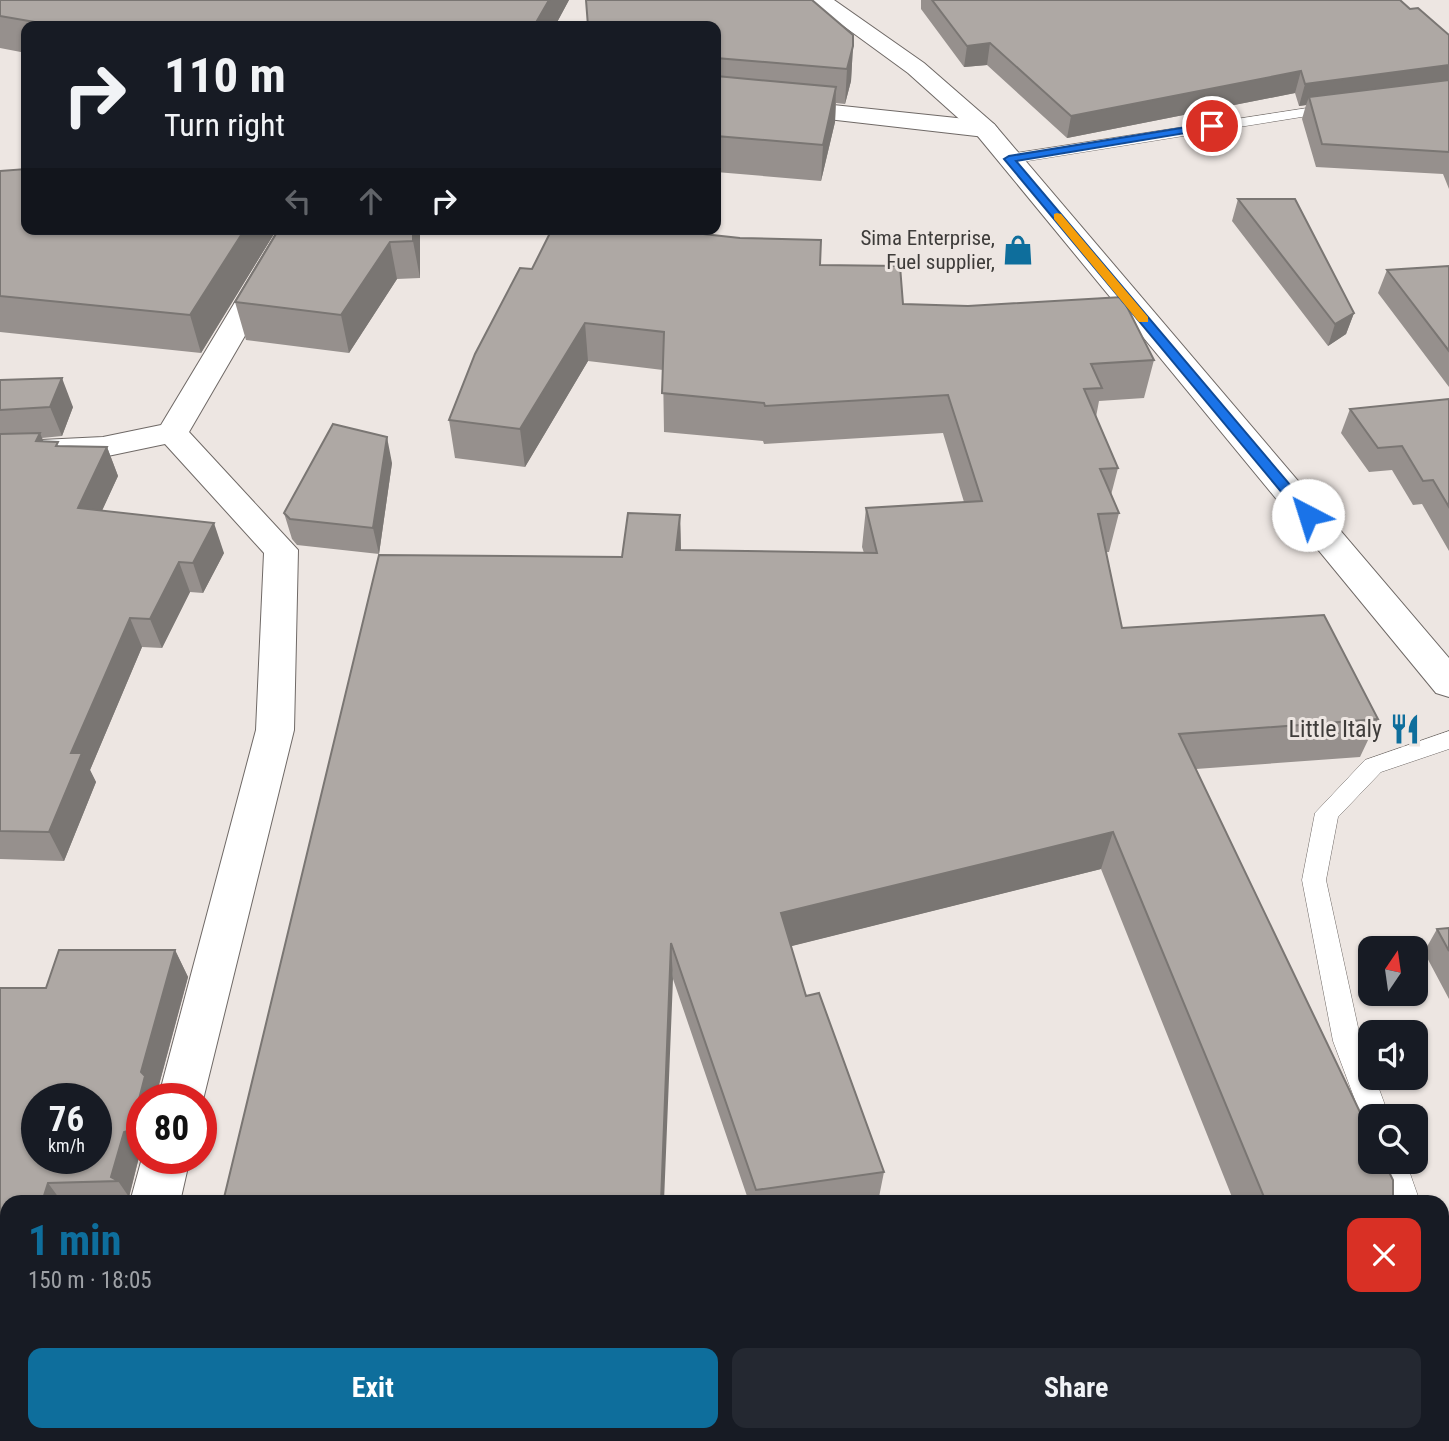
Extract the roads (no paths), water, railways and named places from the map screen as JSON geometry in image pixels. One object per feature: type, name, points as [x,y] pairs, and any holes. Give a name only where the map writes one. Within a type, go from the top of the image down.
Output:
[{"type":"main road","points":[[819,0],[916,68],[985,129],[1449,683]]},
{"type":"main road","points":[[721,103],[758,104],[985,129]]},
{"type":"main road","points":[[0,452],[103,447],[172,433],[289,235]]},
{"type":"main road","points":[[172,433],[281,550],[275,730],[185,1083]]},
{"type":"main road","points":[[157,1195],[162,1174]]},
{"type":"lane","points":[[1009,159],[1356,105]]},
{"type":"lane","points":[[1371,1104],[1347,1041],[1314,880],[1327,813],[1373,766],[1449,740]]},
{"type":"lane","points":[[1396,1174],[1404,1195]]},
{"type":"place","name":"Sima Enterprise, Fuel supplier,","points":[[1018,250]]},
{"type":"place","name":"Little Italy","points":[[1405,729]]}]
